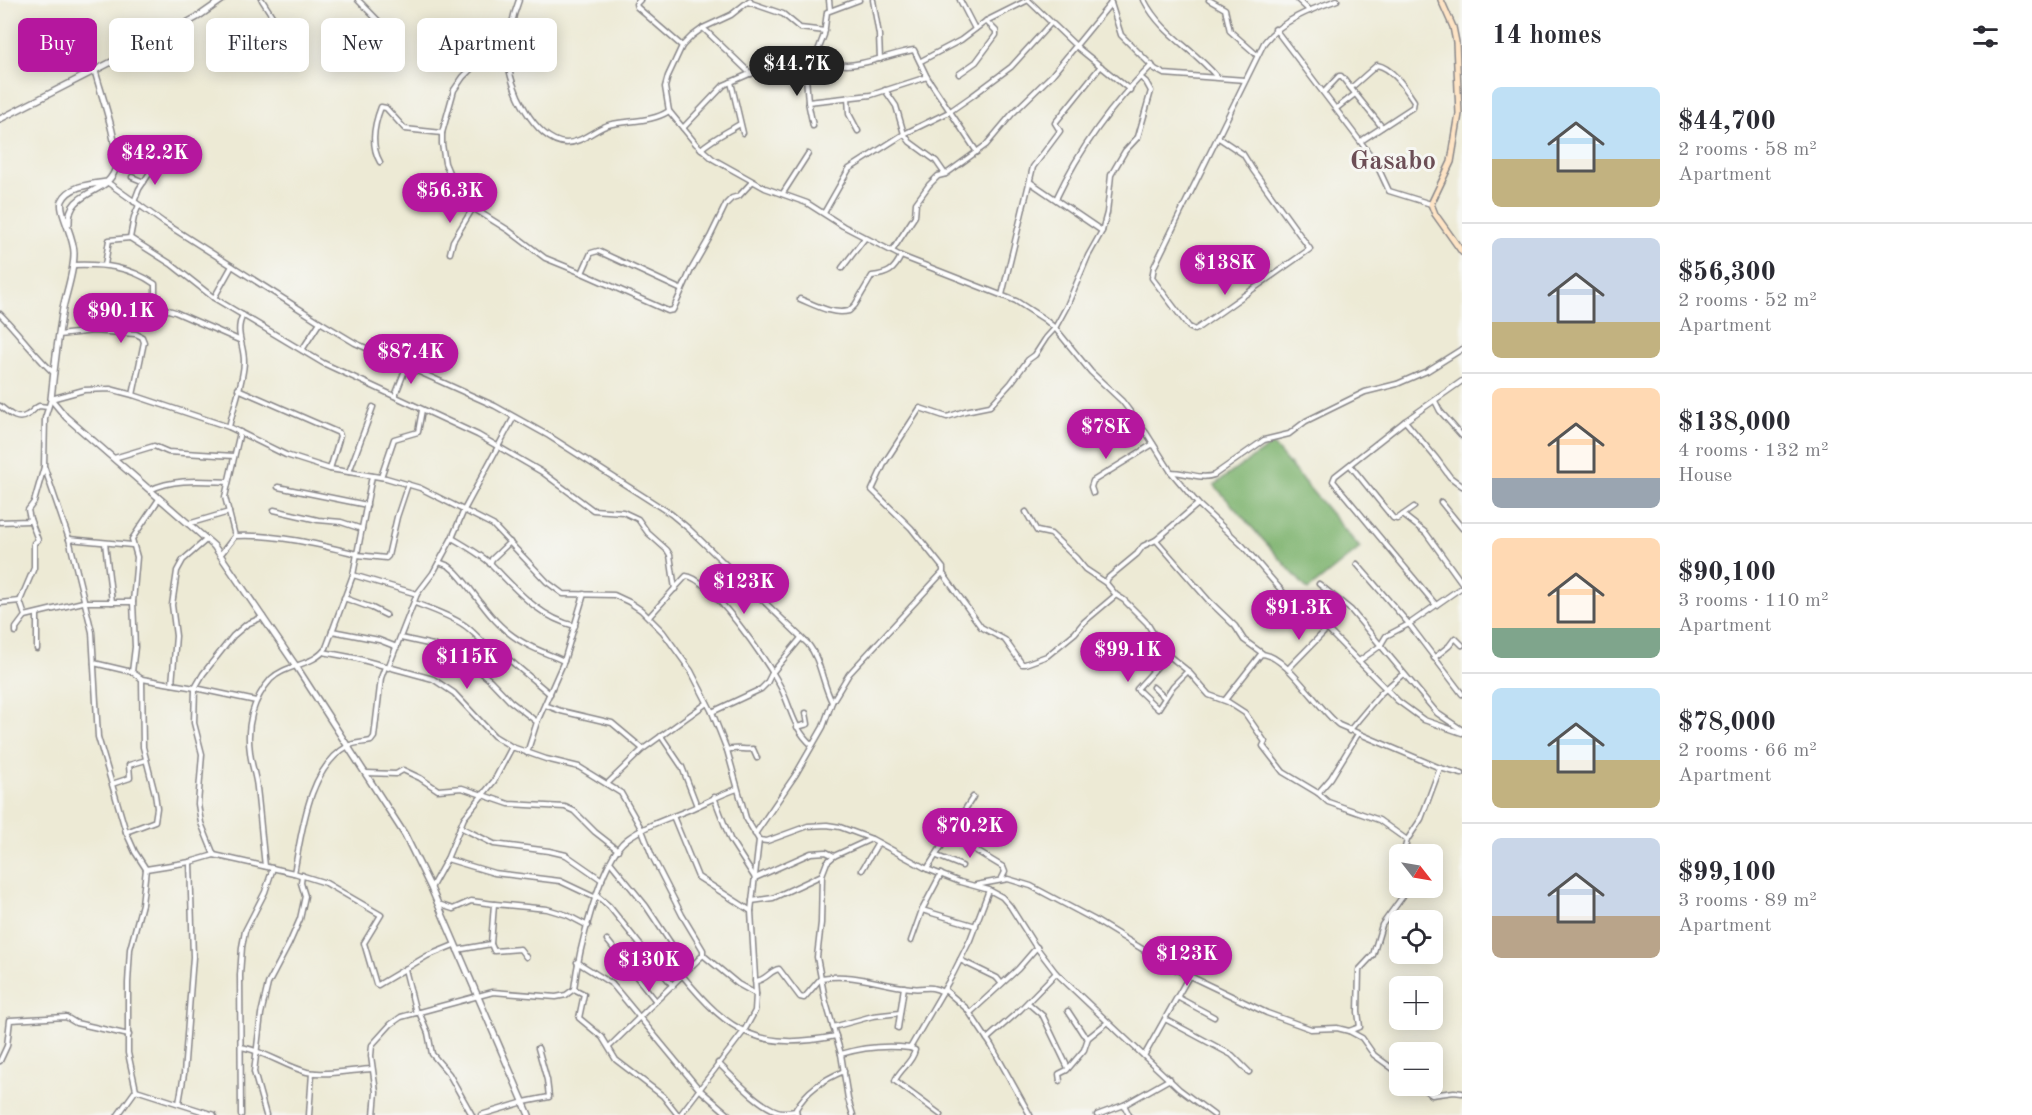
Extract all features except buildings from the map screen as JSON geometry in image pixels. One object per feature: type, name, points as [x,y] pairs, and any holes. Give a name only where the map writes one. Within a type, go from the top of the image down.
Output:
[{"type":"main road","points":[[1441,0],[1453,27],[1456,42],[1459,114],[1451,162],[1431,204],[1435,214],[1462,252]]},
{"type":"street","points":[[97,70],[199,16],[222,0]]},
{"type":"street","points":[[262,0],[273,18]]},
{"type":"street","points":[[358,0],[376,18]]},
{"type":"street","points":[[514,18],[519,0]]},
{"type":"street","points":[[640,0],[636,4],[637,7],[682,46]]},
{"type":"street","points":[[828,0],[830,10]]},
{"type":"street","points":[[683,128],[719,89],[731,82],[777,62],[805,64],[814,61],[825,32],[826,16],[830,10],[859,0]]},
{"type":"street","points":[[873,0],[879,35],[880,59]]},
{"type":"street","points":[[960,0],[975,29]]},
{"type":"street","points":[[921,61],[956,43],[986,21],[1028,0],[1077,46],[1130,90]]},
{"type":"street","points":[[1144,0],[1155,20],[1208,65],[1218,78]]},
{"type":"street","points":[[1209,0],[1225,9],[1231,32],[1257,55]]},
{"type":"street","points":[[1298,0],[1310,11]]},
{"type":"street","points":[[1219,138],[1243,154],[1310,249],[1196,330],[1189,327],[1169,302],[1151,273],[1219,138],[1257,55],[1275,29],[1337,0]]},
{"type":"street","points":[[825,32],[800,28],[783,14],[749,1],[731,15],[703,28],[682,46],[665,87],[669,111],[712,159],[752,182],[807,203],[865,238],[901,256],[1002,295],[1031,309],[1055,328],[1091,372],[1122,401],[1171,472],[1198,504],[1243,546],[1292,603],[1327,629],[1398,701],[1424,720],[1462,732]]},
{"type":"street","points":[[1110,2],[1121,35],[1164,74],[1245,80]]},
{"type":"street","points":[[892,251],[915,216],[916,203],[929,185],[938,176],[946,174],[978,152],[1052,75],[1110,2]]},
{"type":"street","points":[[959,74],[976,62],[996,35],[996,31],[986,21]]},
{"type":"street","points":[[824,213],[849,169],[904,134],[949,112],[1011,67],[1051,23]]},
{"type":"street","points":[[703,28],[751,74]]},
{"type":"street","points":[[1275,29],[1375,161],[1389,191],[1431,204]]},
{"type":"street","points":[[818,52],[842,65],[880,59],[912,50],[917,53],[927,77],[978,152]]},
{"type":"street","points":[[805,64],[808,102],[813,126]]},
{"type":"street","points":[[1056,199],[1087,143],[1152,65]]},
{"type":"street","points":[[1351,88],[1377,65],[1389,69],[1414,101],[1413,107],[1360,141]]},
{"type":"street","points":[[1002,295],[1037,161],[1060,131],[1055,123],[1101,66]]},
{"type":"street","points":[[0,119],[93,72]]},
{"type":"street","points":[[69,228],[69,214],[75,202],[114,176],[116,166],[113,140],[95,72]]},
{"type":"street","points":[[468,72],[457,84],[447,110],[442,133],[446,163],[455,188],[462,198],[545,258],[670,311],[673,310],[729,200],[739,196],[752,182]]},
{"type":"street","points":[[510,72],[528,117],[536,126],[559,141],[573,142],[610,124],[656,118],[669,111]]},
{"type":"street","points":[[1324,92],[1340,75],[1382,127]]},
{"type":"street","points":[[808,102],[871,95],[927,77]]},
{"type":"street","points":[[756,834],[796,774],[823,727],[832,702],[849,674],[943,572],[943,568],[911,528],[872,490],[885,462],[920,408],[947,417],[990,406],[1028,360],[1035,355],[1055,328],[1102,231],[1107,213],[1111,175],[1125,151],[1138,137],[1151,96],[1150,87],[1140,77]]},
{"type":"street","points":[[731,82],[743,133]]},
{"type":"street","points":[[885,90],[896,106],[899,124],[904,134],[910,142],[936,161],[946,174]]},
{"type":"street","points":[[1336,108],[1355,94]]},
{"type":"street","points":[[848,97],[849,114],[858,131]]},
{"type":"street","points":[[380,162],[374,151],[376,121],[381,107],[386,108],[405,129],[442,133]]},
{"type":"street","points":[[701,149],[710,141],[740,124]]},
{"type":"street","points":[[783,193],[808,154]]},
{"type":"street","points":[[134,201],[156,162]]},
{"type":"street","points":[[132,177],[144,182]]},
{"type":"street","points":[[25,616],[20,601],[34,568],[34,543],[38,540],[28,510],[34,502],[44,466],[45,418],[51,399],[59,335],[73,265],[73,242],[61,206],[62,199],[74,189],[107,182],[232,266],[355,343],[407,365],[514,417],[572,449],[591,465],[671,514],[734,571],[815,653],[824,688],[832,702]]},
{"type":"street","points":[[1030,182],[1102,231]]},
{"type":"street","points":[[130,238],[139,205]]},
{"type":"street","points":[[450,253],[453,241],[473,207]]},
{"type":"street","points":[[105,265],[109,240],[130,238],[171,264],[214,298],[323,363],[470,430],[542,472],[593,510],[623,512],[638,519],[648,533],[670,555],[675,588]]},
{"type":"street","points":[[842,268],[865,238]]},
{"type":"street","points":[[582,273],[591,253],[598,251],[682,290]]},
{"type":"street","points":[[800,299],[829,310],[849,311],[872,276],[883,275],[894,269],[901,256]]},
{"type":"street","points":[[73,265],[105,265],[134,271],[155,284],[155,306],[175,312],[239,340]]},
{"type":"street","points":[[214,298],[232,266]]},
{"type":"street","points":[[0,314],[54,373]]},
{"type":"street","points":[[229,428],[244,364],[239,340],[239,327],[243,315]]},
{"type":"street","points":[[302,350],[320,322]]},
{"type":"street","points":[[59,335],[93,332],[136,334],[142,337],[144,342],[133,395]]},
{"type":"street","points":[[1171,472],[1206,477],[1214,475],[1264,440],[1289,434],[1329,408],[1365,392],[1417,376],[1461,352]]},
{"type":"street","points":[[395,396],[407,365]]},
{"type":"street","points":[[1436,605],[1333,481],[1335,476],[1405,421],[1462,381]]},
{"type":"street","points":[[51,399],[94,389],[111,389],[240,432],[286,455],[330,469],[381,477],[420,488],[493,525],[563,594],[606,594],[621,598],[649,617],[663,632],[692,671],[712,712],[727,750],[746,818],[759,840],[751,911],[755,1011],[744,1031],[679,1115],[663,1096],[616,1060],[597,1031],[579,1018],[584,994],[574,989]]},
{"type":"street","points":[[238,389],[339,433],[330,469]]},
{"type":"street","points":[[51,399],[66,417],[221,554],[264,617],[405,835],[431,888],[529,1115]]},
{"type":"street","points":[[1435,401],[1440,411],[1462,436]]},
{"type":"street","points":[[0,406],[14,416],[20,417],[28,415],[39,406],[48,407]]},
{"type":"street","points":[[349,472],[373,407]]},
{"type":"street","points":[[381,477],[393,438],[418,432],[422,410]]},
{"type":"street","points":[[294,873],[305,818],[324,767],[347,746],[371,741],[374,737],[381,678],[401,638],[417,594],[429,579],[453,538],[464,510],[514,417]]},
{"type":"street","points":[[1405,421],[1450,477],[1462,486]]},
{"type":"street","points":[[235,536],[225,502],[240,432]]},
{"type":"street","points":[[1093,493],[1091,487],[1093,481],[1153,444]]},
{"type":"street","points":[[113,459],[154,446],[168,452],[234,456]]},
{"type":"street","points":[[1350,465],[1393,518],[1397,519],[1414,507]]},
{"type":"street","points":[[44,466],[69,539],[92,632],[98,737],[126,832],[146,869],[142,904],[130,949],[128,983],[128,1053],[136,1090],[118,1115]]},
{"type":"street","points":[[323,652],[353,575],[372,476]]},
{"type":"street","points":[[149,490],[161,484],[173,482],[228,482]]},
{"type":"street","points":[[221,554],[235,536],[258,535],[281,537],[357,555],[386,558],[408,484]]},
{"type":"street","points":[[278,487],[367,505]]},
{"type":"street","points":[[132,672],[135,647],[133,602],[137,557],[132,546],[132,539],[159,498]]},
{"type":"street","points":[[1441,502],[1462,528]]},
{"type":"street","points":[[1106,583],[1108,578],[1137,554],[1143,546],[1156,540],[1198,504]]},
{"type":"street","points":[[274,510],[318,520],[341,522],[362,529]]},
{"type":"street","points":[[188,524],[229,512]]},
{"type":"street","points":[[1026,512],[1037,531],[1052,534],[1085,568],[1124,600],[1147,623],[1168,655],[1188,671],[1209,695],[1225,700],[1245,713],[1264,739],[1263,746],[1277,767],[1333,804],[1379,820],[1407,840]]},
{"type":"street","points":[[1358,661],[1380,646],[1386,636],[1409,624],[1462,585],[1426,533],[1402,515]]},
{"type":"street","points":[[0,522],[30,519]]},
{"type":"street","points":[[453,538],[490,564],[514,590],[542,612],[560,622],[575,626]]},
{"type":"street","points":[[69,539],[132,546]]},
{"type":"street","points":[[172,684],[176,636],[172,605],[177,571],[183,560],[206,540]]},
{"type":"street","points":[[1156,540],[1209,601],[1235,626],[1242,637],[1288,669],[1328,717],[1349,731],[1440,768],[1462,774]]},
{"type":"street","points":[[490,564],[492,559],[510,542]]},
{"type":"street","points":[[105,543],[112,602]]},
{"type":"street","points":[[439,562],[456,572],[496,622],[508,633],[564,661]]},
{"type":"street","points":[[1357,564],[1409,624],[1462,694]]},
{"type":"street","points":[[353,575],[417,594]]},
{"type":"street","points":[[944,575],[984,631],[1005,640],[1022,664],[1047,656],[1116,595]]},
{"type":"street","points":[[649,617],[686,576],[696,578],[719,600],[780,684],[797,727],[812,745]]},
{"type":"street","points":[[1319,584],[1351,610],[1437,713],[1462,732]]},
{"type":"street","points":[[527,753],[537,722],[564,661],[584,594]]},
{"type":"street","points":[[344,598],[386,615]]},
{"type":"street","points":[[0,603],[20,601]]},
{"type":"street","points":[[16,632],[16,628],[25,616],[83,602],[133,602]]},
{"type":"street","points":[[415,603],[435,610],[466,626],[550,694]]},
{"type":"street","points":[[37,614],[37,649]]},
{"type":"street","points":[[214,855],[201,823],[198,804],[202,754],[194,723],[195,688],[233,636],[247,624],[264,617]]},
{"type":"street","points":[[1288,669],[1327,629]]},
{"type":"street","points":[[332,631],[379,639],[397,647]]},
{"type":"street","points":[[401,638],[434,645],[471,664],[510,701],[537,722]]},
{"type":"street","points":[[712,712],[761,689],[801,638]]},
{"type":"street","points":[[1434,658],[1455,638],[1462,645]]},
{"type":"street","points":[[265,866],[257,785],[249,751],[250,722],[256,701],[274,677],[284,669],[296,666],[323,652],[356,658],[433,679],[469,707],[494,736],[512,747],[579,767],[608,783],[623,795],[682,915],[703,950],[702,955],[673,986],[609,1047]]},
{"type":"street","points":[[1225,700],[1263,653]]},
{"type":"street","points":[[1168,655],[1137,689],[1158,709],[1164,697],[1188,671]]},
{"type":"street","points":[[94,663],[132,672],[142,679],[256,701]]},
{"type":"street","points":[[1349,731],[1386,688],[1403,674]]},
{"type":"street","points":[[126,832],[153,822],[156,817],[155,794],[143,747],[142,679]]},
{"type":"street","points":[[1153,687],[1164,697]]},
{"type":"street","points":[[608,783],[643,749],[707,703]]},
{"type":"street","points":[[545,705],[612,723],[643,749]]},
{"type":"street","points":[[797,727],[808,723],[806,713]]},
{"type":"street","points":[[1318,793],[1358,734]]},
{"type":"street","points":[[661,736],[682,767],[697,806]]},
{"type":"street","points":[[431,888],[447,859],[459,827],[502,770],[512,747]]},
{"type":"street","points":[[727,750],[732,748],[753,749],[756,758]]},
{"type":"street","points":[[112,784],[130,778],[129,765],[146,760]]},
{"type":"street","points":[[1406,844],[1420,819],[1440,768]]},
{"type":"street","points":[[366,773],[396,774],[403,770],[438,790],[462,788],[509,804],[552,805],[570,809],[618,850]]},
{"type":"street","points":[[574,989],[577,962],[602,880],[626,839],[714,797],[737,789]]},
{"type":"street","points":[[714,797],[730,839],[755,878]]},
{"type":"street","points":[[927,869],[973,797]]},
{"type":"street","points":[[673,816],[698,877],[751,911]]},
{"type":"street","points":[[759,840],[767,841],[816,824],[840,827],[872,839],[927,869],[989,890],[1006,901],[1056,972],[1190,1098],[1214,1115]]},
{"type":"street","points":[[459,827],[494,844],[566,855],[602,880]]},
{"type":"street","points":[[950,835],[1003,867],[1005,872],[1001,880]]},
{"type":"street","points":[[853,1115],[848,1100],[841,1054],[817,957],[821,923],[822,875],[827,862],[834,856],[872,839]]},
{"type":"street","points":[[862,870],[878,843]]},
{"type":"street","points":[[755,878],[811,853],[826,852],[834,856]]},
{"type":"street","points":[[146,869],[190,862],[214,855],[302,875],[333,885],[381,914],[364,944],[376,985],[380,985],[434,952],[455,947],[491,944]]},
{"type":"street","points":[[937,856],[962,866]]},
{"type":"street","points":[[447,859],[494,873],[561,881],[597,897],[609,906],[673,986]]},
{"type":"street","points":[[179,1103],[184,1074],[193,957],[190,862]]},
{"type":"street","points":[[610,863],[646,906],[688,969]]},
{"type":"street","points":[[241,1115],[240,975],[242,947],[245,932],[265,892],[273,868]]},
{"type":"street","points":[[910,941],[922,910],[942,874]]},
{"type":"street","points":[[266,1115],[254,1079],[261,1014],[268,984],[302,913],[305,896],[301,883],[302,875]]},
{"type":"street","points":[[752,901],[773,898],[822,875]]},
{"type":"street","points":[[975,885],[1001,880],[1016,881],[1045,892],[1189,976],[1267,1013],[1311,1029],[1337,1028],[1349,1031],[1362,1038],[1374,1055],[1389,1066]]},
{"type":"street","points":[[910,1048],[960,960],[989,890]]},
{"type":"street","points":[[1349,1031],[1360,1027],[1359,970],[1373,955],[1382,925],[1402,898]]},
{"type":"street","points":[[438,904],[453,909],[471,901],[547,909],[567,915],[588,926]]},
{"type":"street","points":[[494,904],[491,944],[494,951],[520,949],[526,957]]},
{"type":"street","points":[[922,910],[976,926]]},
{"type":"street","points":[[607,940],[656,1001]]},
{"type":"street","points":[[970,1013],[1018,969],[1037,947]]},
{"type":"street","points":[[702,955],[738,984],[756,994]]},
{"type":"street","points":[[960,960],[997,978],[1001,983]]},
{"type":"street","points":[[577,962],[612,984],[699,1089],[729,1115]]},
{"type":"street","points":[[405,969],[417,1012],[428,1033],[432,1054],[448,1074],[472,1115]]},
{"type":"street","points":[[755,981],[763,980],[779,969],[800,997],[804,998],[821,978],[834,976],[857,977],[922,989],[934,986],[959,1001],[970,1013],[1002,1062],[1030,1115]]},
{"type":"street","points":[[987,1039],[1028,1003],[1056,972]]},
{"type":"street","points":[[682,975],[724,1020],[755,1036],[783,1043],[836,1036]]},
{"type":"street","points":[[1144,1056],[1189,976]]},
{"type":"street","points":[[898,1028],[904,987]]},
{"type":"street","points":[[374,1115],[376,1092],[370,1051],[374,1041],[396,1020],[476,995],[499,992],[561,997],[574,989]]},
{"type":"street","points":[[1177,997],[1214,1017]]},
{"type":"street","points":[[1028,1003],[1043,1016],[1068,1068]]},
{"type":"street","points":[[1068,1011],[1088,1038]]},
{"type":"street","points":[[833,1027],[873,1016],[900,1013]]},
{"type":"street","points":[[0,1061],[7,1046],[10,1020],[69,1017],[76,1023],[129,1035]]},
{"type":"street","points":[[1165,1019],[1232,1055],[1249,1072]]},
{"type":"street","points":[[1060,1081],[1059,1074],[1068,1068],[1084,1050],[1088,1038],[1108,1022]]},
{"type":"street","points":[[241,1047],[256,1050],[312,1073],[372,1068]]},
{"type":"street","points":[[841,1054],[861,1048],[879,1047],[915,1050],[914,1057],[899,1073],[895,1081],[941,1115]]},
{"type":"street","points":[[481,1115],[549,1097],[538,1048]]},
{"type":"street","points":[[718,1063],[773,1109],[782,1113],[796,1113],[798,1105],[809,1091],[822,1080],[844,1071]]},
{"type":"street","points":[[309,1115],[312,1073]]},
{"type":"street","points":[[1096,1115],[1124,1105],[1170,1079]]},
{"type":"street","points":[[136,1090],[214,1115]]},
{"type":"street","points":[[1443,1094],[1462,1093]]},
{"type":"street","points":[[1124,1105],[1129,1115]]},
{"type":"green space","points":[[1272,444],[1360,548],[1308,590],[1214,485]]},
{"type":"district","name":"Gasabo","points":[[1393,161]]}]
